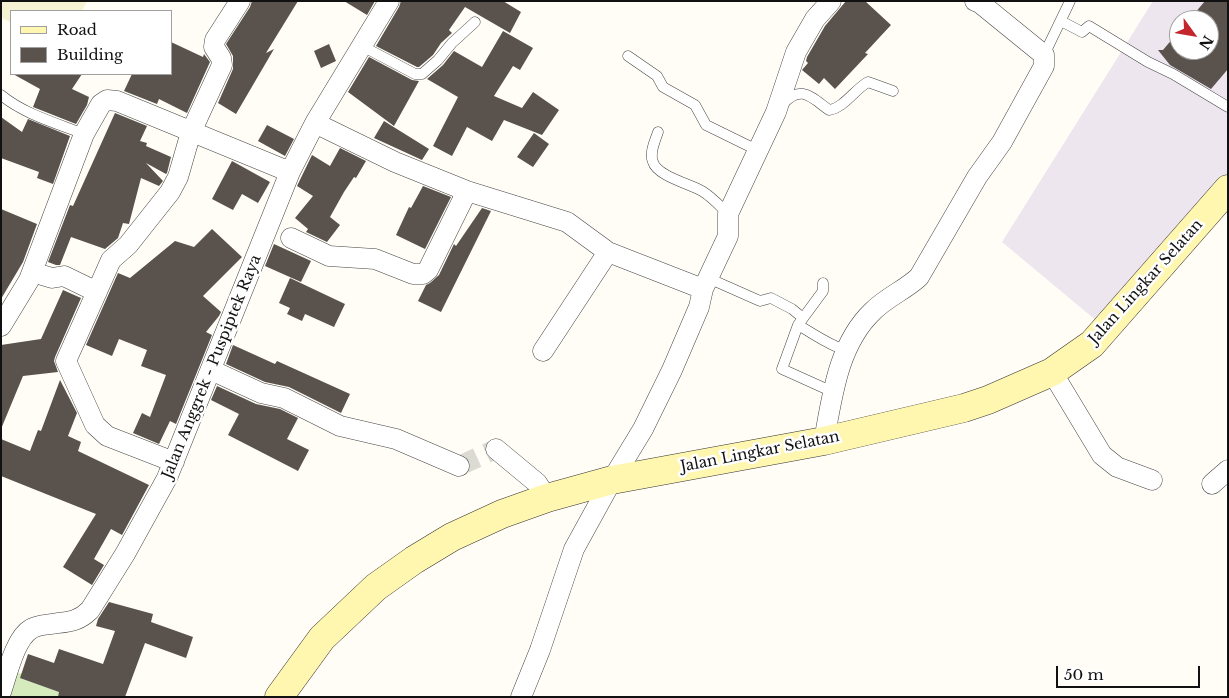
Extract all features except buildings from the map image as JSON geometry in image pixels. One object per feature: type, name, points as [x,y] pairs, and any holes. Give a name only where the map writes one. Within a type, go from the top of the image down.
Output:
[{"type":"main road","name":"Jalan Lingkar Selatan","points":[[279,697],[322,638],[376,587],[414,560],[452,537],[502,514],[547,498],[612,480],[824,441],[964,408],[988,400],[1052,372],[1092,344],[1228,190]]},
{"type":"street","points":[[174,462],[107,436],[95,425],[66,361],[111,260],[128,245],[170,192],[178,177],[191,132],[222,65],[221,58],[214,46],[215,40],[240,1]]},
{"type":"street","name":"Jalan Anggrek - Puspiptek Raya","points":[[1,692],[10,664],[22,637],[36,626],[71,622],[82,618],[90,610],[151,510],[174,462],[290,172],[315,123],[390,1]]},
{"type":"street","points":[[521,697],[540,650],[574,549],[643,429],[668,378],[699,308],[706,283],[728,236],[728,214],[776,112],[796,52],[815,19],[831,1]]},
{"type":"street","points":[[824,441],[833,392],[845,350],[852,338],[871,312],[887,298],[911,285],[919,277],[977,177],[1002,142],[1044,66],[1044,55],[980,3],[975,1]]},
{"type":"street","points":[[1,326],[32,272],[84,134],[101,104],[107,100],[112,100],[290,172]]},
{"type":"street","points":[[315,123],[395,162],[467,192],[567,222],[608,252],[706,283]]},
{"type":"street","points":[[291,238],[329,256],[375,259],[413,274],[423,274],[428,270],[467,192]]},
{"type":"street","points":[[543,351],[608,252]]},
{"type":"street","points":[[32,272],[52,278],[64,276],[97,292]]},
{"type":"street","points":[[211,370],[261,393],[284,398],[340,426],[396,439],[460,466]]},
{"type":"street","points":[[1052,372],[1102,455],[1117,467],[1152,480]]},
{"type":"street","points":[[496,449],[537,482],[547,498]]},
{"type":"street","points":[[1212,484],[1228,470]]},
{"type":"lane","points":[[1044,55],[1070,1]]},
{"type":"lane","points":[[1060,21],[1082,32],[1089,26],[1228,107]]},
{"type":"lane","points":[[362,46],[414,74],[422,74],[438,60],[452,43],[476,22]]},
{"type":"lane","points":[[628,56],[657,76],[663,87],[695,105],[706,125],[759,151]]},
{"type":"lane","points":[[776,112],[791,95],[797,92],[808,95],[829,110],[835,109],[868,82],[893,91]]},
{"type":"lane","points":[[1,95],[28,111],[84,134]]},
{"type":"lane","points":[[658,132],[652,151],[653,163],[660,172],[702,191],[728,214]]},
{"type":"lane","points":[[706,283],[760,301],[771,298],[792,309],[801,321],[831,346],[845,350]]},
{"type":"lane","points":[[823,283],[823,291],[801,321],[782,369],[833,392]]},
{"type":"shaded area","points":[[1,1],[87,1],[82,10],[10,10],[10,22],[1,17]]},
{"type":"shaded area","points":[[1153,1],[1228,1],[1228,181],[1104,327],[1002,242]]},
{"type":"green space","points":[[7,669],[95,697],[1,697]]},
{"type":"tunnel","points":[[459,466],[496,449]]}]
